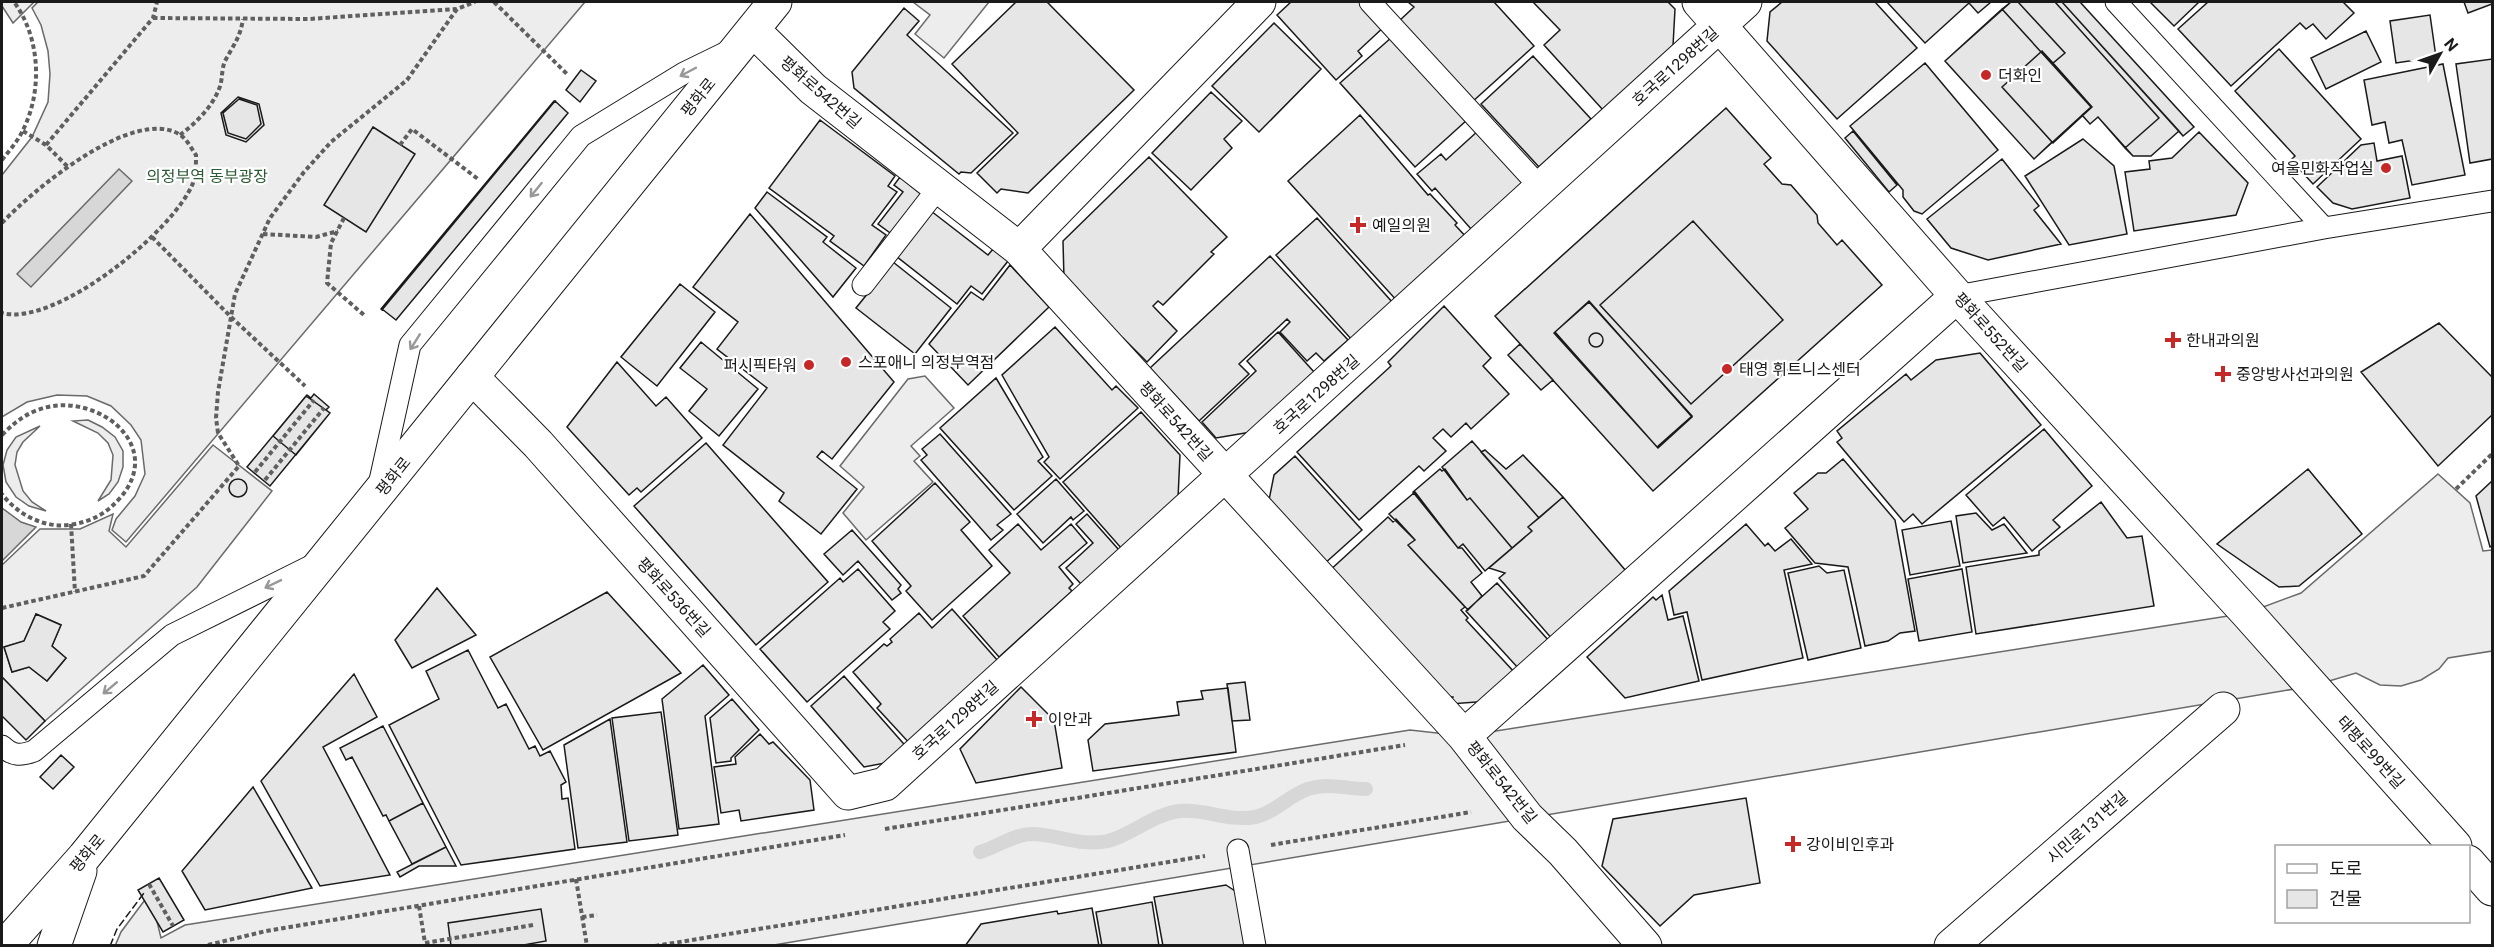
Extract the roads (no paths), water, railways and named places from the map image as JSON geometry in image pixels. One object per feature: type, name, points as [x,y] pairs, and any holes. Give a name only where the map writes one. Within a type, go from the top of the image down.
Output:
[{"type":"street","name":"평화로","points":[[4,945],[84,857],[775,2]]},
{"type":"street","points":[[1019,249],[1259,2]]},
{"type":"street","name":"호국로1298번길","points":[[885,784],[1541,188],[1710,13],[1745,2]]},
{"type":"street","name":"평화로552번길","points":[[1710,13],[1958,296],[2287,658]]},
{"type":"street","name":"평화로542번길","points":[[746,37],[1019,249],[1464,736],[1527,817],[1563,852],[1646,945]]},
{"type":"street","points":[[1464,736],[1958,296]]},
{"type":"street","name":"평화로536번길","points":[[472,377],[538,444],[848,793],[885,784]]},
{"type":"street","name":"태평로99번길","points":[[2287,658],[2454,845]]},
{"type":"street","name":"시민로131번길","points":[[1951,945],[2223,709]]},
{"type":"street","points":[[54,945],[84,857]]},
{"type":"street","points":[[2470,863],[2493,889]]},
{"type":"lane","points":[[1370,2],[1541,188]]},
{"type":"lane","points":[[2116,2],[2324,228]]},
{"type":"lane","points":[[377,495],[410,345],[581,136],[746,37]]},
{"type":"lane","points":[[863,285],[939,187]]},
{"type":"lane","points":[[1958,296],[2324,228],[2493,201]]},
{"type":"lane","points":[[2,746],[11,755],[34,752],[172,635],[326,559]]},
{"type":"lane","points":[[1238,850],[1255,945]]},
{"type":"lane","points":[[2,940],[4,945]]},
{"type":"waterway","points":[[980,852],[1017,837],[1031,834],[1088,842],[1108,841],[1160,816],[1179,811],[1198,811],[1235,818],[1255,817],[1315,787],[1366,789]]},
{"type":"place","name":"더화인","points":[[1986,75]]},
{"type":"place","name":"여울민화작업실","points":[[2386,168]]},
{"type":"place","name":"예일의원","points":[[1358,225]]},
{"type":"place","name":"한내과의원","points":[[2173,340]]},
{"type":"place","name":"스포애니 의정부역점","points":[[846,362]]},
{"type":"place","name":"퍼시픽타워","points":[[809,365]]},
{"type":"place","name":"태영 휘트니스센터","points":[[1727,369]]},
{"type":"place","name":"중앙방사선과의원","points":[[2223,374]]},
{"type":"place","name":"이안과","points":[[1034,719]]},
{"type":"place","name":"강이비인후과","points":[[1793,844]]},
{"type":"park label","name":"의정부역 동부광장","points":[[207,176]]}]
